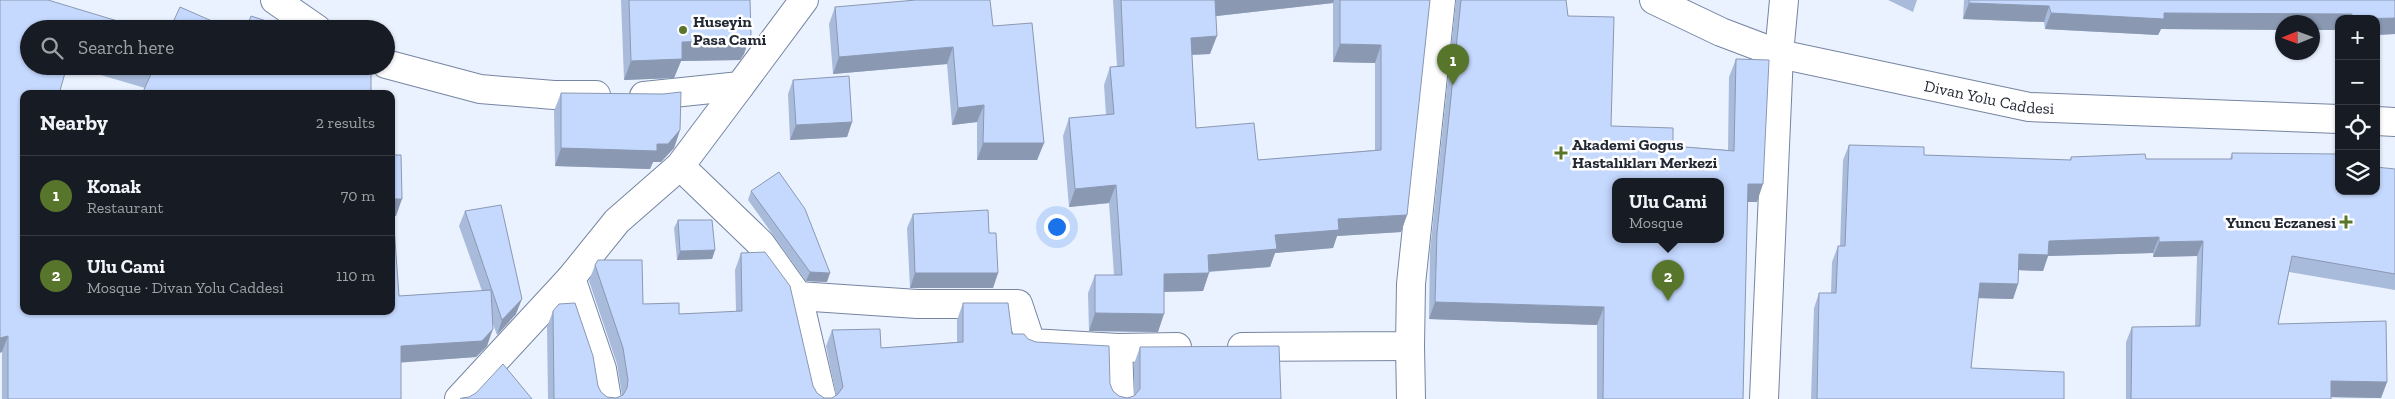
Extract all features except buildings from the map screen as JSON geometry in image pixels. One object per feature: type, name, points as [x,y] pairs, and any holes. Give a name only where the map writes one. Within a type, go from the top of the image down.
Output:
[{"type":"street","points":[[275,0],[304,20]]},
{"type":"street","points":[[459,399],[571,278],[617,221],[680,166],[804,0]]},
{"type":"street","points":[[1411,399],[1412,284],[1441,0]]},
{"type":"street","name":"Divan Yolu Caddesi","points":[[1654,0],[1722,32],[1780,54],[2029,107],[2335,119]]},
{"type":"street","points":[[1764,399],[1784,0]]},
{"type":"street","points":[[395,66],[480,89],[554,95],[656,96],[740,86]]},
{"type":"street","points":[[2380,121],[2395,122]]},
{"type":"street","points":[[680,166],[761,244],[798,296],[822,399]]},
{"type":"street","points":[[571,278],[602,369],[607,399]]},
{"type":"street","points":[[798,296],[917,304],[1018,304],[1031,343],[1118,348],[1410,346]]},
{"type":"street","points":[[1118,348],[1120,399]]},
{"type":"place","name":"Huseyin Pasa Cami","points":[[683,30]]},
{"type":"place","name":"Konak","points":[[1453,85]]},
{"type":"place","name":"Akademi Gogus Hastalıkları Merkezi","points":[[1561,153]]},
{"type":"place","name":"Yuncu Eczanesi","points":[[2346,222]]},
{"type":"place","name":"Ulu Cami","points":[[1668,301]]}]
